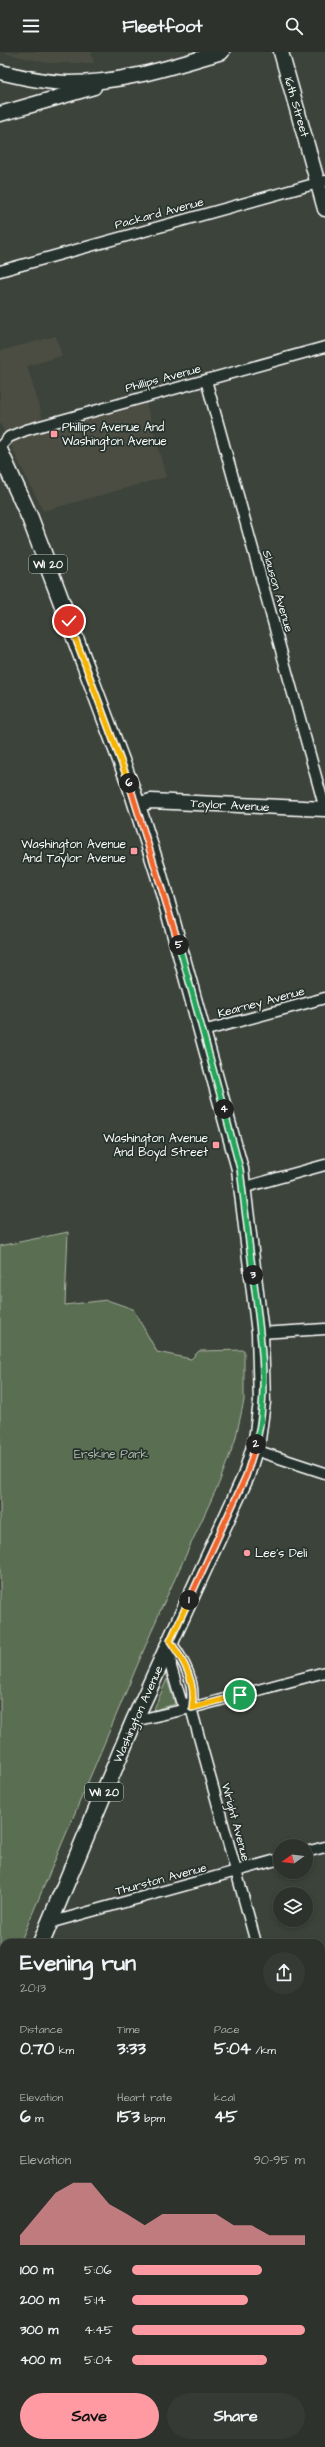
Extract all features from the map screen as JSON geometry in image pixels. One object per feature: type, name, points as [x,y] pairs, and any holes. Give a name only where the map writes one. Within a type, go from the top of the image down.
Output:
[{"type":"main road","name":"Washington Avenue","points":[[1,454],[30,518],[136,805],[159,875],[203,1031],[240,1169],[260,1333],[262,1402],[254,1450],[246,1476],[134,1721],[43,1939]]},
{"type":"street","points":[[0,72],[68,83],[110,81],[133,78],[222,52]]},
{"type":"street","name":"16th Street","points":[[281,52],[321,182],[325,209]]},
{"type":"street","points":[[0,114],[58,99],[110,81]]},
{"type":"street","name":"Packard Avenue","points":[[0,271],[321,182]]},
{"type":"street","name":"Phillips Avenue","points":[[1,454],[10,437],[26,430],[325,347]]},
{"type":"street","name":"Slauson Avenue","points":[[206,380],[325,809]]},
{"type":"street","name":"Taylor Avenue","points":[[136,805],[152,801],[325,809]]},
{"type":"street","name":"Kearney Avenue","points":[[203,1031],[325,998]]},
{"type":"street","points":[[242,1188],[325,1165]]},
{"type":"street","points":[[260,1333],[325,1330]]},
{"type":"street","points":[[254,1450],[325,1473]]},
{"type":"street","name":"Wright Avenue","points":[[170,1641],[171,1667],[181,1700],[192,1708]]},
{"type":"street","name":"Wright Avenue","points":[[170,1641],[185,1664],[194,1696],[192,1708],[255,1939]]},
{"type":"street","points":[[134,1721],[192,1708],[325,1672]]},
{"type":"street","points":[[313,1850],[325,1847]]},
{"type":"street","name":"Thurston Avenue","points":[[49,1923],[273,1861]]},
{"type":"shaded area","points":[[0,52],[91,52],[94,63],[47,63]]},
{"type":"shaded area","points":[[56,336],[62,356],[27,366],[46,430],[146,403],[166,477],[43,511],[0,423],[0,351]]},
{"type":"green space","name":"Erskine Park","points":[[68,1232],[65,1305],[107,1300],[133,1309],[157,1352],[191,1359],[199,1351],[244,1350],[244,1401],[235,1441],[219,1483],[161,1609],[22,1939],[0,1939],[0,1246]]},
{"type":"green space","points":[[167,1679],[175,1704],[155,1710],[154,1709]]},
{"type":"place","name":"Phillips Avenue And Washington Avenue","points":[[54,434]]},
{"type":"place","name":"Washington Avenue And Taylor Avenue","points":[[134,851]]},
{"type":"place","name":"Washington Avenue And Boyd Street","points":[[216,1145]]},
{"type":"place","name":"Lee's Deli","points":[[247,1553]]},
{"type":"route","points":[[69,621],[131,787],[159,875],[240,1169],[260,1333],[262,1402],[261,1421],[246,1476],[170,1641],[185,1664],[194,1696],[192,1708],[240,1695]]}]
